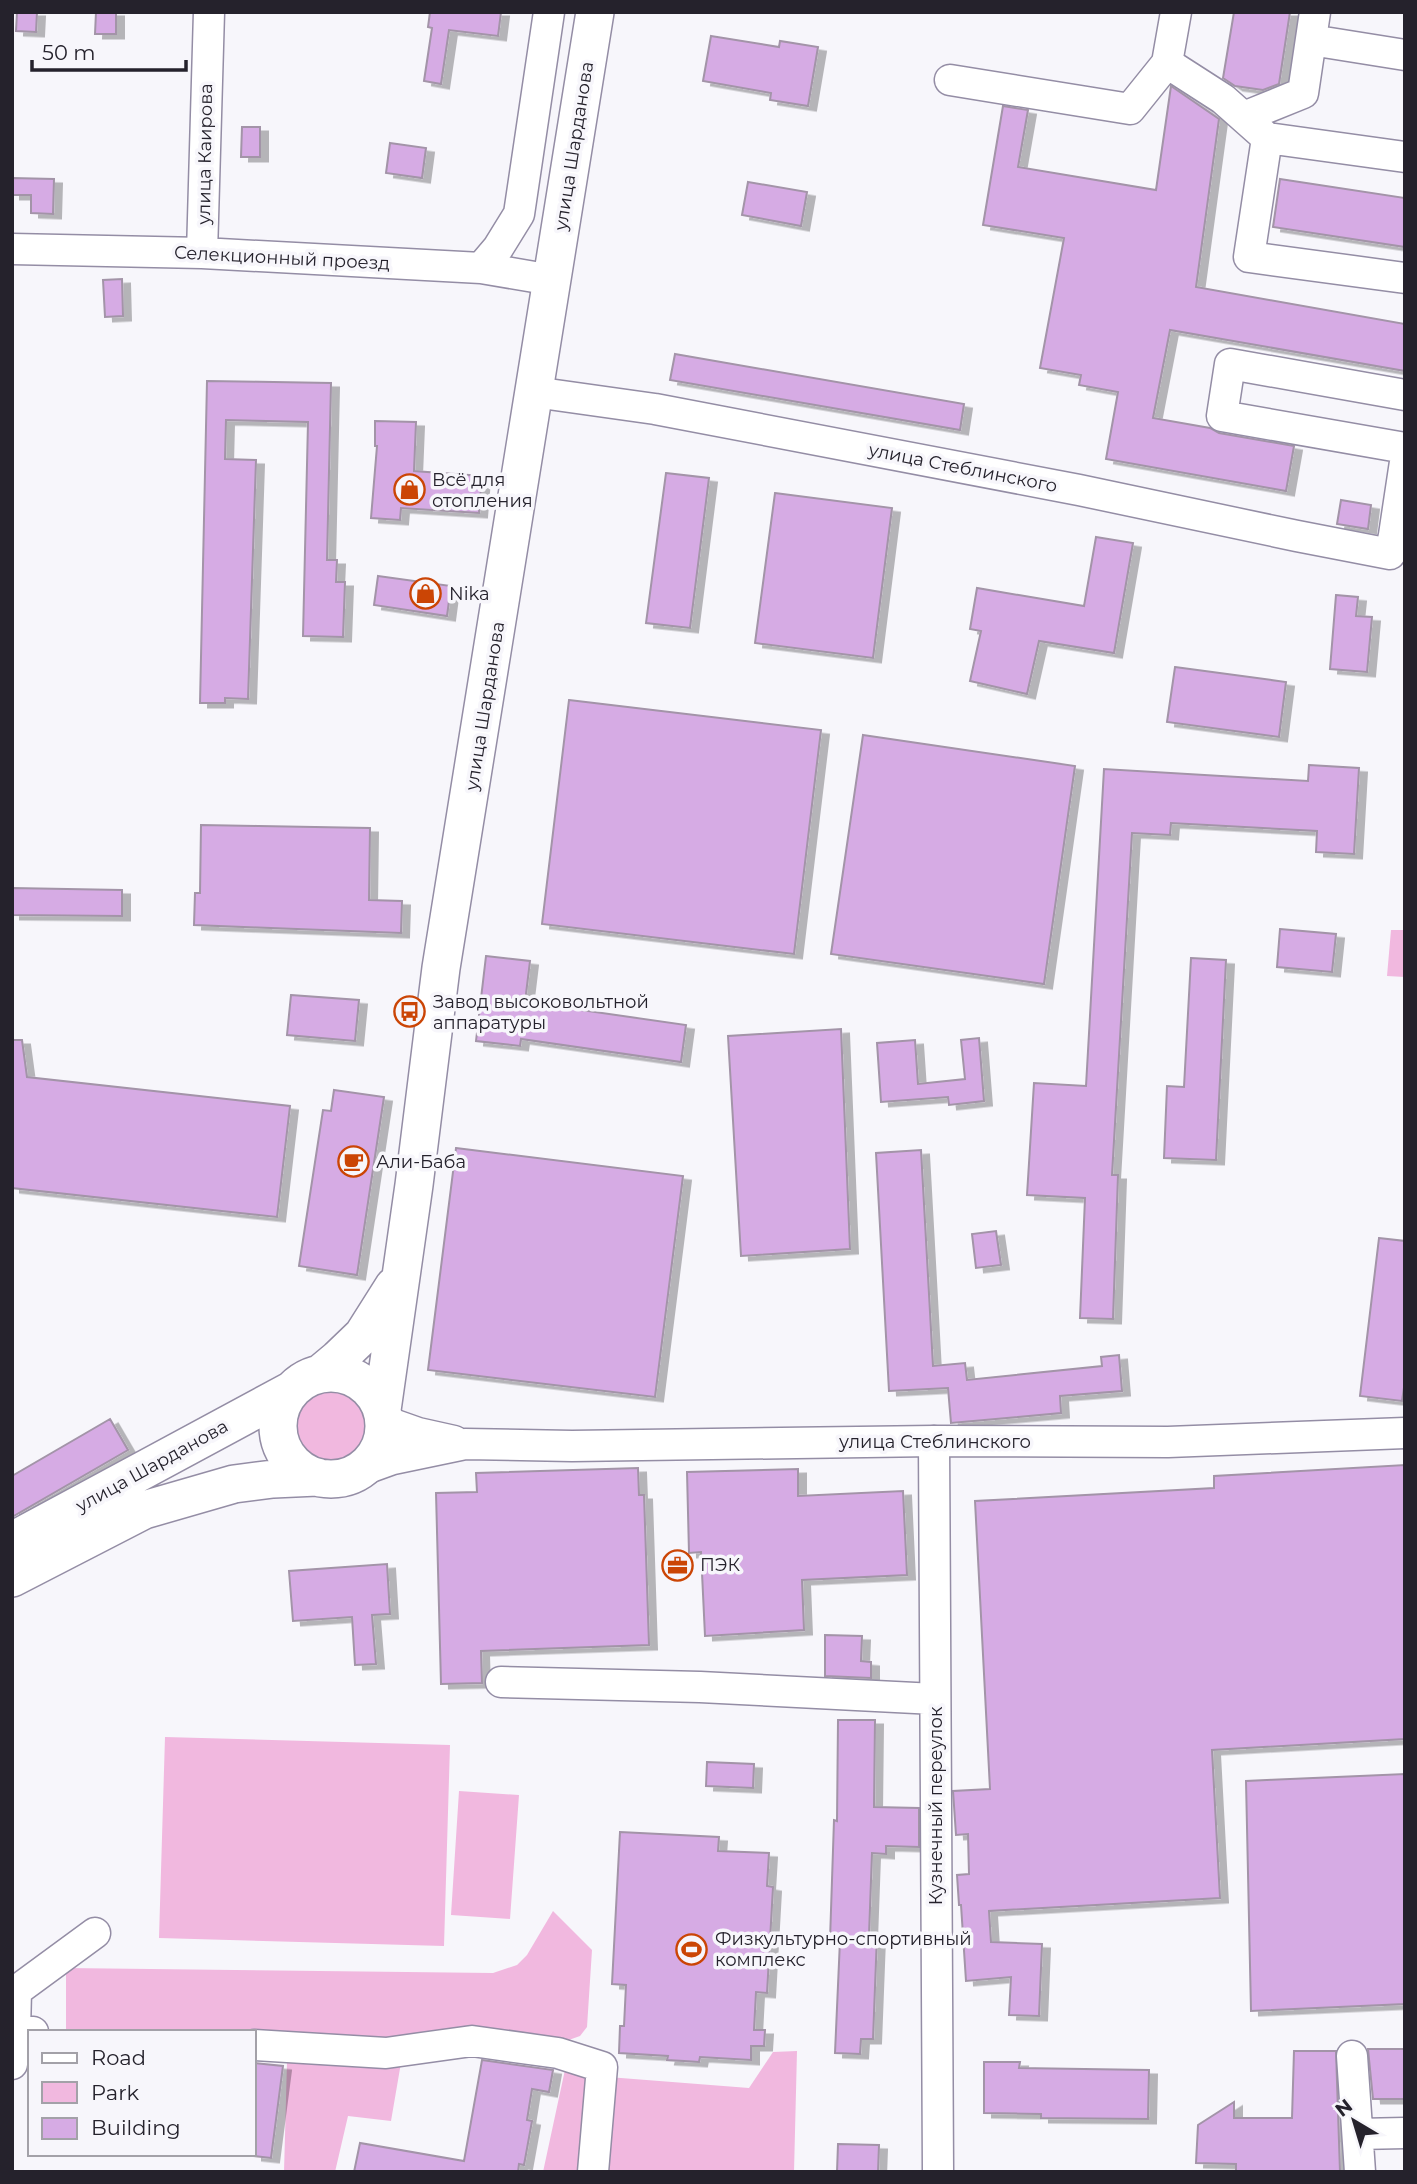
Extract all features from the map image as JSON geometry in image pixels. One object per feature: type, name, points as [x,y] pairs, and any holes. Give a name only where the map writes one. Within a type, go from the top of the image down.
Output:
[{"type":"main road","name":"улица Шарданова","points":[[383,1415],[441,968],[596,12]]},
{"type":"main road","points":[[306,1382],[335,1373],[351,1376],[375,1395],[383,1415],[383,1436],[378,1451],[369,1463],[356,1472],[337,1479],[317,1477],[294,1464],[280,1441],[279,1414],[284,1401],[306,1382],[338,1359],[363,1335],[401,1276]]},
{"type":"main road","name":"улица Шарданова","points":[[12,1542],[306,1382]]},
{"type":"main road","name":"улица Шарданова","points":[[12,1578],[144,1510],[234,1484],[317,1477]]},
{"type":"street","name":"улица Каирова","points":[[202,253],[209,12]]},
{"type":"street","points":[[481,268],[498,248],[519,214],[549,12]]},
{"type":"street","points":[[950,80],[1130,109],[1167,63],[1176,12]]},
{"type":"street","points":[[1244,117],[1303,93],[1313,26],[1405,55]]},
{"type":"street","points":[[1167,63],[1223,99],[1267,138],[1405,157]]},
{"type":"street","points":[[1267,138],[1249,257],[1405,278]]},
{"type":"street","name":"Селекционный проезд","points":[[12,249],[202,253],[481,268],[552,280]]},
{"type":"street","points":[[1405,395],[1230,364],[1222,416],[1405,449]]},
{"type":"street","name":"улица Стеблинского","points":[[534,392],[655,408],[1079,490],[1390,554],[1405,462]]},
{"type":"street","points":[[383,1415],[418,1433],[465,1444]]},
{"type":"street","name":"улица Стеблинского","points":[[465,1444],[572,1446],[934,1441],[1168,1442],[1405,1433]]},
{"type":"street","name":"Кузнечный переулок","points":[[934,1441],[939,2172]]},
{"type":"street","points":[[356,1472],[393,1459],[465,1444]]},
{"type":"street","points":[[501,1682],[700,1687],[936,1699]]},
{"type":"street","points":[[12,2064],[24,2031],[16,1991],[95,1933]]},
{"type":"street","points":[[256,2045],[386,2053],[472,2040],[558,2053],[602,2067],[593,2172]]},
{"type":"street","points":[[1352,2056],[1360,2172]]},
{"type":"street","points":[[1357,2134],[1405,2133]]},
{"type":"green space","points":[[1391,930],[1405,930],[1405,977],[1387,976]]},
{"type":"green space","points":[[325,1389],[339,1389],[358,1399],[368,1418],[368,1432],[358,1451],[339,1461],[325,1461],[306,1451],[296,1432],[296,1418],[306,1399]]},
{"type":"green space","points":[[165,1737],[450,1745],[444,1946],[159,1938]]},
{"type":"green space","points":[[459,1791],[519,1795],[510,1919],[451,1915]]},
{"type":"green space","points":[[553,1911],[592,1950],[587,2027],[580,2036],[566,2041],[403,2051],[391,2121],[348,2116],[335,2172],[284,2172],[287,2062],[285,2042],[256,2033],[256,2030],[66,2030],[66,1968],[493,1973],[517,1965],[527,1955]]},
{"type":"green space","points":[[797,2051],[794,2172],[543,2172],[566,2065],[608,2077],[749,2088],[773,2052]]},
{"type":"building","points":[[17,12],[37,12],[36,32],[16,31]]},
{"type":"building","points":[[96,12],[116,12],[116,34],[95,34]]},
{"type":"building","points":[[430,12],[501,12],[498,36],[449,30],[441,84],[424,81],[432,28],[428,27]]},
{"type":"building","points":[[1234,12],[1290,12],[1279,84],[1263,90],[1235,86],[1223,78]]},
{"type":"building","points":[[711,36],[779,47],[780,41],[818,47],[808,106],[770,100],[771,93],[703,81]]},
{"type":"building","points":[[1171,86],[1219,119],[1196,287],[1405,324],[1405,371],[1170,330],[1153,418],[1294,446],[1286,491],[1106,459],[1118,392],[1079,385],[1081,375],[1040,368],[1064,238],[983,225],[1003,106],[1028,110],[1018,167],[1156,190]]},
{"type":"building","points":[[242,127],[260,127],[260,157],[241,157]]},
{"type":"building","points":[[390,143],[426,148],[422,178],[386,173]]},
{"type":"building","points":[[12,178],[54,179],[53,214],[31,213],[31,195],[12,195]]},
{"type":"building","points":[[1280,179],[1405,198],[1405,247],[1273,227]]},
{"type":"building","points":[[748,182],[807,192],[801,226],[742,215]]},
{"type":"building","points":[[122,279],[123,316],[105,317],[103,280]]},
{"type":"building","points":[[675,354],[964,404],[960,430],[670,380]]},
{"type":"building","points":[[207,381],[331,383],[327,560],[337,560],[336,582],[345,582],[343,637],[303,636],[308,422],[226,420],[225,459],[256,460],[248,699],[225,698],[225,703],[200,703]]},
{"type":"building","points":[[375,421],[416,422],[414,471],[482,476],[479,513],[401,508],[400,520],[371,518],[377,446]]},
{"type":"building","points":[[666,473],[709,478],[690,628],[646,623]]},
{"type":"building","points":[[775,493],[892,508],[873,658],[755,643]]},
{"type":"building","points":[[1341,500],[1371,505],[1368,529],[1337,524]]},
{"type":"building","points":[[1096,537],[1133,543],[1114,653],[1039,641],[1027,694],[970,681],[981,631],[970,629],[977,588],[1084,606]]},
{"type":"building","points":[[378,576],[451,586],[447,616],[374,605]]},
{"type":"building","points":[[1336,595],[1358,597],[1356,616],[1372,617],[1367,672],[1330,669]]},
{"type":"building","points":[[1175,667],[1286,682],[1279,737],[1167,722]]},
{"type":"building","points":[[569,700],[821,730],[794,954],[542,924]]},
{"type":"building","points":[[863,735],[1075,766],[1044,984],[831,954]]},
{"type":"building","points":[[1309,765],[1359,768],[1354,854],[1316,852],[1317,831],[1171,823],[1170,835],[1132,833],[1112,1175],[1118,1175],[1113,1319],[1080,1318],[1085,1198],[1027,1195],[1034,1083],[1086,1086],[1104,769],[1308,781]]},
{"type":"building","points":[[201,825],[370,828],[369,900],[402,901],[401,933],[194,925],[195,893],[200,893]]},
{"type":"building","points":[[12,888],[122,890],[122,916],[12,915]]},
{"type":"building","points":[[1280,929],[1336,934],[1332,972],[1277,967]]},
{"type":"building","points":[[486,956],[530,961],[525,1002],[686,1025],[681,1062],[521,1039],[520,1046],[476,1041]]},
{"type":"building","points":[[1191,958],[1226,960],[1216,1160],[1164,1158],[1167,1086],[1184,1087]]},
{"type":"building","points":[[291,995],[359,1000],[355,1041],[287,1035]]},
{"type":"building","points":[[841,1029],[850,1249],[741,1256],[728,1036]]},
{"type":"building","points":[[979,1038],[984,1101],[949,1105],[948,1097],[881,1102],[877,1043],[915,1040],[918,1084],[965,1079],[961,1040]]},
{"type":"building","points":[[12,1040],[22,1040],[27,1077],[290,1106],[277,1217],[12,1188]]},
{"type":"building","points":[[334,1090],[384,1097],[357,1275],[299,1266],[323,1110],[331,1111]]},
{"type":"building","points":[[456,1148],[683,1176],[655,1397],[428,1370]]},
{"type":"building","points":[[921,1150],[933,1366],[965,1363],[967,1380],[1102,1366],[1101,1357],[1119,1355],[1122,1391],[1060,1396],[1061,1413],[951,1423],[948,1388],[889,1391],[876,1153]]},
{"type":"building","points":[[996,1231],[1001,1265],[976,1268],[972,1234]]},
{"type":"building","points":[[1379,1238],[1405,1241],[1405,1381],[1402,1401],[1360,1396]]},
{"type":"building","points":[[110,1419],[128,1450],[12,1517],[12,1476]]},
{"type":"building","points":[[1405,1465],[1405,1739],[1212,1750],[1220,1898],[989,1911],[991,1942],[1042,1944],[1039,2016],[1009,2015],[1011,1977],[966,1981],[957,1875],[969,1874],[968,1834],[956,1835],[953,1791],[990,1789],[975,1501],[1214,1488],[1214,1476]]},
{"type":"building","points":[[638,1468],[639,1495],[644,1495],[649,1645],[481,1651],[482,1683],[441,1684],[436,1493],[477,1492],[476,1473]]},
{"type":"building","points":[[798,1469],[798,1496],[903,1491],[907,1575],[802,1580],[804,1630],[705,1636],[701,1552],[689,1553],[687,1472]]},
{"type":"building","points":[[387,1564],[390,1614],[372,1615],[376,1664],[355,1665],[352,1617],[293,1621],[289,1571]]},
{"type":"building","points":[[825,1635],[862,1636],[861,1661],[871,1662],[871,1678],[825,1676]]},
{"type":"building","points":[[838,1720],[875,1720],[874,1807],[919,1808],[919,1847],[886,1846],[886,1854],[872,1853],[869,1935],[877,1935],[873,2039],[861,2039],[860,2054],[835,2053],[840,1940],[830,1940],[834,1820],[837,1821]]},
{"type":"building","points":[[707,1762],[754,1764],[753,1788],[706,1786]]},
{"type":"building","points":[[1405,1774],[1405,2004],[1251,2011],[1246,1781]]},
{"type":"building","points":[[620,1832],[719,1837],[718,1851],[769,1853],[767,1886],[773,1887],[767,1993],[756,1992],[754,2030],[765,2030],[764,2046],[751,2046],[751,2060],[700,2057],[699,2062],[667,2060],[668,2056],[619,2053],[620,2026],[624,2026],[626,1985],[612,1984]]},
{"type":"building","points":[[1368,2049],[1405,2049],[1405,2099],[1373,2099]]},
{"type":"building","points":[[1294,2051],[1336,2051],[1340,2172],[1236,2172],[1236,2164],[1196,2163],[1198,2125],[1234,2102],[1234,2118],[1292,2118]]},
{"type":"building","points":[[482,2060],[553,2070],[549,2092],[532,2089],[527,2120],[532,2121],[524,2165],[519,2164],[518,2172],[354,2172],[360,2143],[464,2161]]},
{"type":"building","points":[[984,2062],[1020,2062],[1019,2068],[1149,2070],[1148,2119],[1041,2118],[1041,2114],[984,2113]]},
{"type":"building","points":[[256,2063],[283,2066],[271,2158],[254,2156]]},
{"type":"building","points":[[838,2144],[879,2145],[878,2172],[837,2172]]},
{"type":"place","name":"Всё для отопления","points":[[409,490]]},
{"type":"place","name":"Nika","points":[[426,594]]},
{"type":"place","name":"Завод высоковольтной аппаратуры","points":[[410,1012]]},
{"type":"place","name":"Али-Баба","points":[[353,1162]]},
{"type":"place","name":"ПЭК","points":[[677,1565]]},
{"type":"place","name":"Физкультурно-спортивный комплекс","points":[[692,1949]]}]
